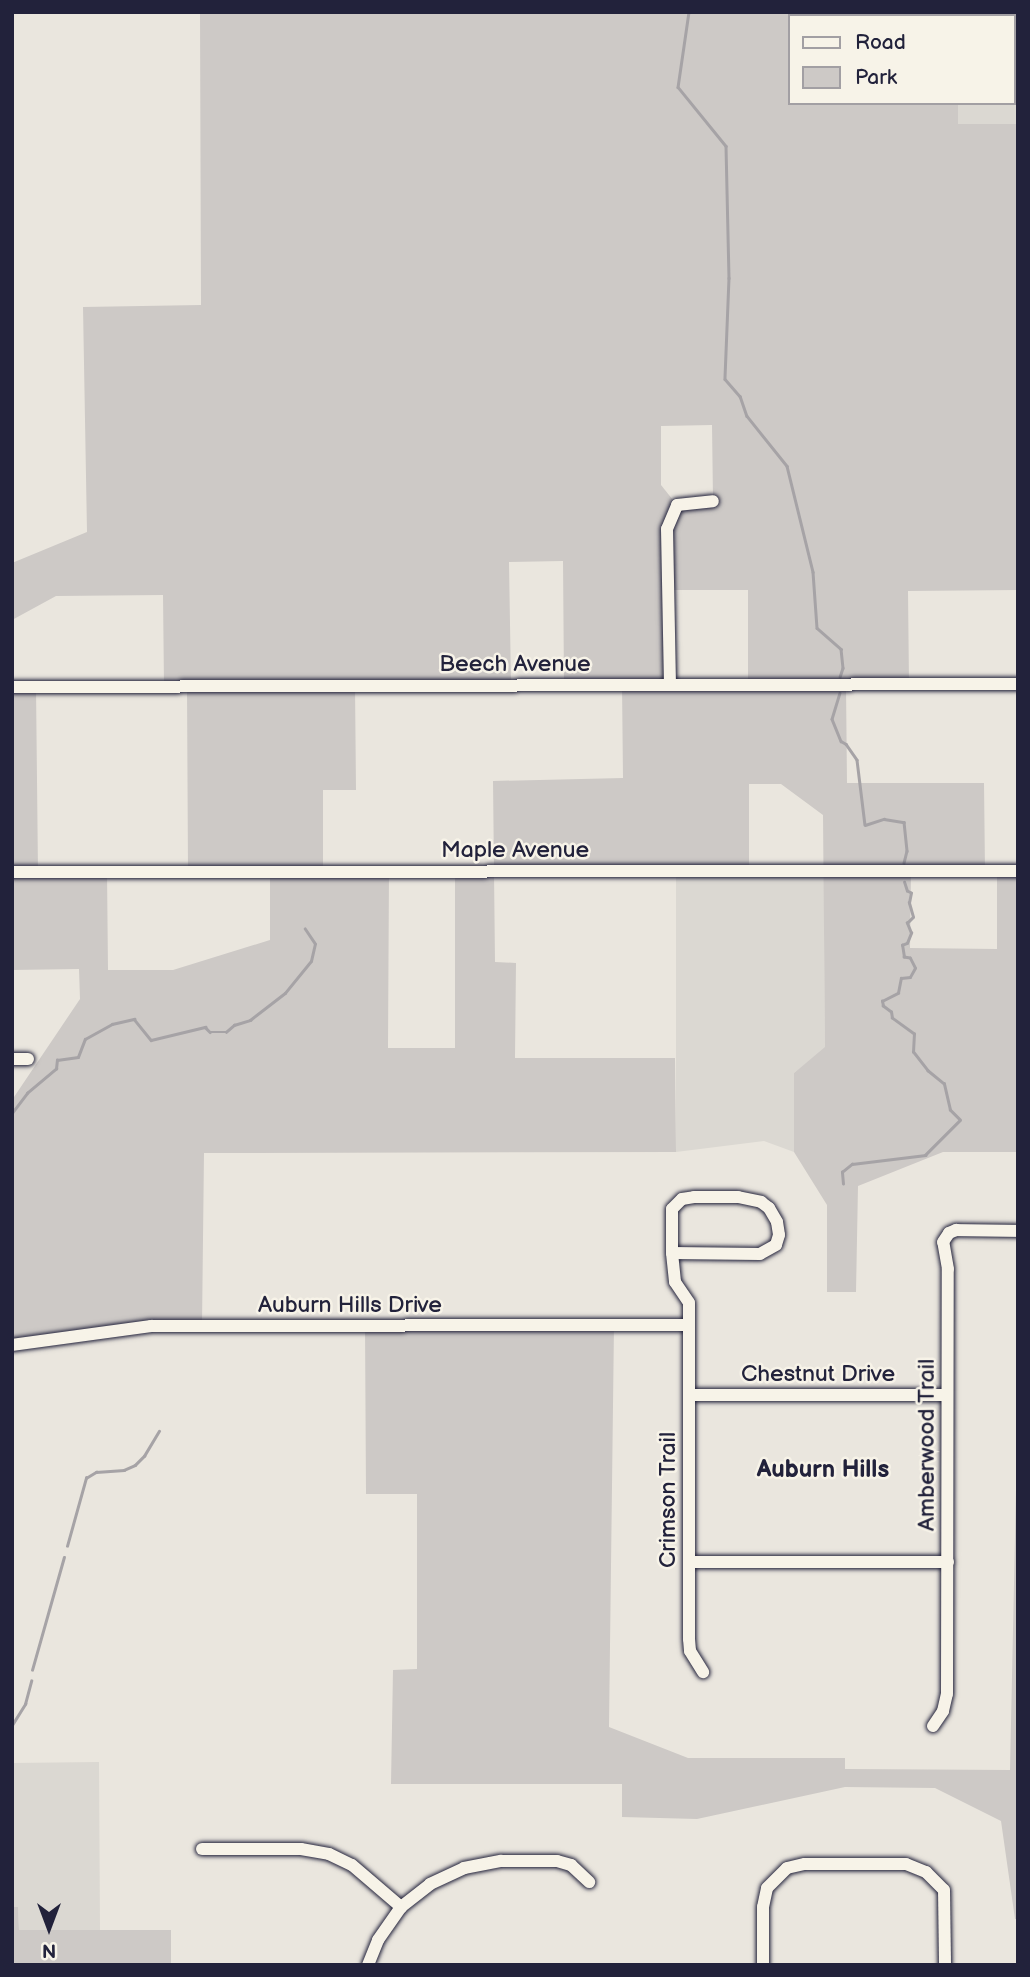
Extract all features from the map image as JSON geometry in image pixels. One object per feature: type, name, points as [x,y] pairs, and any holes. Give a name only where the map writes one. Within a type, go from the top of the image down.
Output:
[{"type":"street","points":[[670,685],[667,529],[677,505],[713,501]]},
{"type":"street","name":"Beech Avenue","points":[[12,687],[1018,684]]},
{"type":"street","name":"Maple Avenue","points":[[12,872],[1018,871]]},
{"type":"street","points":[[12,1059],[28,1059]]},
{"type":"street","name":"Crimson Trail","points":[[672,1253],[765,1252],[778,1242],[777,1222],[769,1208],[752,1199],[682,1199],[671,1216],[672,1253],[675,1282],[689,1303],[689,1639],[690,1651],[703,1672]]},
{"type":"street","name":"Amberwood Trail","points":[[933,1726],[943,1710],[947,1694],[948,1269],[943,1242],[949,1233],[956,1230],[1018,1231]]},
{"type":"street","name":"Auburn Hills Drive","points":[[12,1345],[151,1326],[689,1325]]},
{"type":"street","name":"Chestnut Drive","points":[[689,1395],[947,1395]]},
{"type":"street","points":[[689,1562],[948,1562]]},
{"type":"street","points":[[202,1849],[301,1849],[329,1854],[352,1865],[401,1907]]},
{"type":"street","points":[[368,1965],[382,1934],[401,1907],[441,1877],[488,1862],[557,1861],[571,1865],[589,1882]]},
{"type":"street","points":[[763,1965],[763,1907],[773,1880],[793,1866],[906,1864],[936,1880],[944,1890],[945,1965]]},
{"type":"shaded area","points":[[1018,12],[1018,124],[958,124],[958,105],[1016,105],[1016,14],[957,14]]},
{"type":"shaded area","points":[[676,871],[824,871],[825,1048],[794,1073],[794,1152],[764,1141],[676,1152]]},
{"type":"shaded area","points":[[99,1762],[100,1930],[19,1930],[18,1908],[12,1907],[12,1763]]},
{"type":"green space","points":[[200,12],[957,12],[788,14],[788,105],[958,105],[958,124],[1018,124],[1018,590],[908,591],[909,684],[846,685],[847,783],[984,783],[985,871],[911,871],[910,948],[997,949],[997,871],[1018,871],[1018,1152],[943,1152],[858,1186],[856,1292],[827,1292],[827,1205],[794,1152],[794,1073],[825,1047],[823,815],[781,784],[749,784],[749,871],[494,872],[495,962],[516,963],[515,1058],[675,1058],[676,1152],[204,1153],[202,1326],[12,1345],[12,1100],[80,999],[79,969],[12,970],[12,687],[36,687],[38,872],[107,872],[108,970],[173,970],[270,940],[270,872],[188,872],[187,687],[164,686],[163,595],[56,596],[12,620],[12,563],[87,532],[83,307],[201,305]],"holes":[[[712,425],[713,500],[677,505],[661,485],[661,426]],[[563,561],[564,685],[622,685],[623,778],[493,781],[494,871],[455,872],[455,1048],[388,1048],[389,872],[323,871],[323,790],[356,790],[355,686],[511,685],[509,562]],[[667,590],[748,590],[748,685],[670,685]]]},
{"type":"green space","points":[[614,1325],[609,1727],[688,1758],[845,1758],[845,1769],[1010,1770],[1018,1396],[1018,1919],[1015,1919],[1001,1821],[935,1788],[845,1787],[697,1819],[622,1817],[622,1784],[391,1784],[393,1670],[417,1669],[417,1494],[366,1494],[365,1326]]},
{"type":"green space","points":[[12,1907],[18,1907],[19,1930],[171,1930],[171,1965],[12,1963]]},
{"type":"waterway","points":[[689,12],[678,87],[726,146],[729,278],[725,379],[740,396],[747,416],[787,466],[813,572],[817,628],[841,649],[843,668],[840,677]]},
{"type":"waterway","points":[[840,693],[832,719],[841,741],[857,760],[865,825],[884,819],[904,822],[907,851],[904,863]]},
{"type":"waterway","points":[[843,1184],[842,1172],[852,1164],[925,1155],[960,1120],[950,1110],[944,1084],[928,1071],[913,1052],[914,1034],[892,1018],[891,1012],[883,1006],[882,1001],[898,993],[901,978],[910,977],[915,968],[910,958],[904,957],[902,945],[907,943],[911,933],[907,923],[913,917],[909,903],[911,893],[907,891],[904,882]]},
{"type":"waterway","points":[[12,1113],[27,1093],[56,1069],[57,1060],[78,1057],[85,1039],[112,1024],[134,1019],[151,1040],[205,1027],[210,1032],[226,1032],[234,1025],[250,1020],[285,993],[311,961],[315,944],[305,929]]},
{"type":"waterway","points":[[67,1546],[86,1478],[96,1472],[124,1470],[135,1465],[144,1456],[159,1431]]},
{"type":"waterway","points":[[32,1670],[64,1557]]},
{"type":"waterway","points":[[12,1725],[25,1704],[31,1681]]},
{"type":"district","name":"Auburn Hills","points":[[823,1470]]}]
